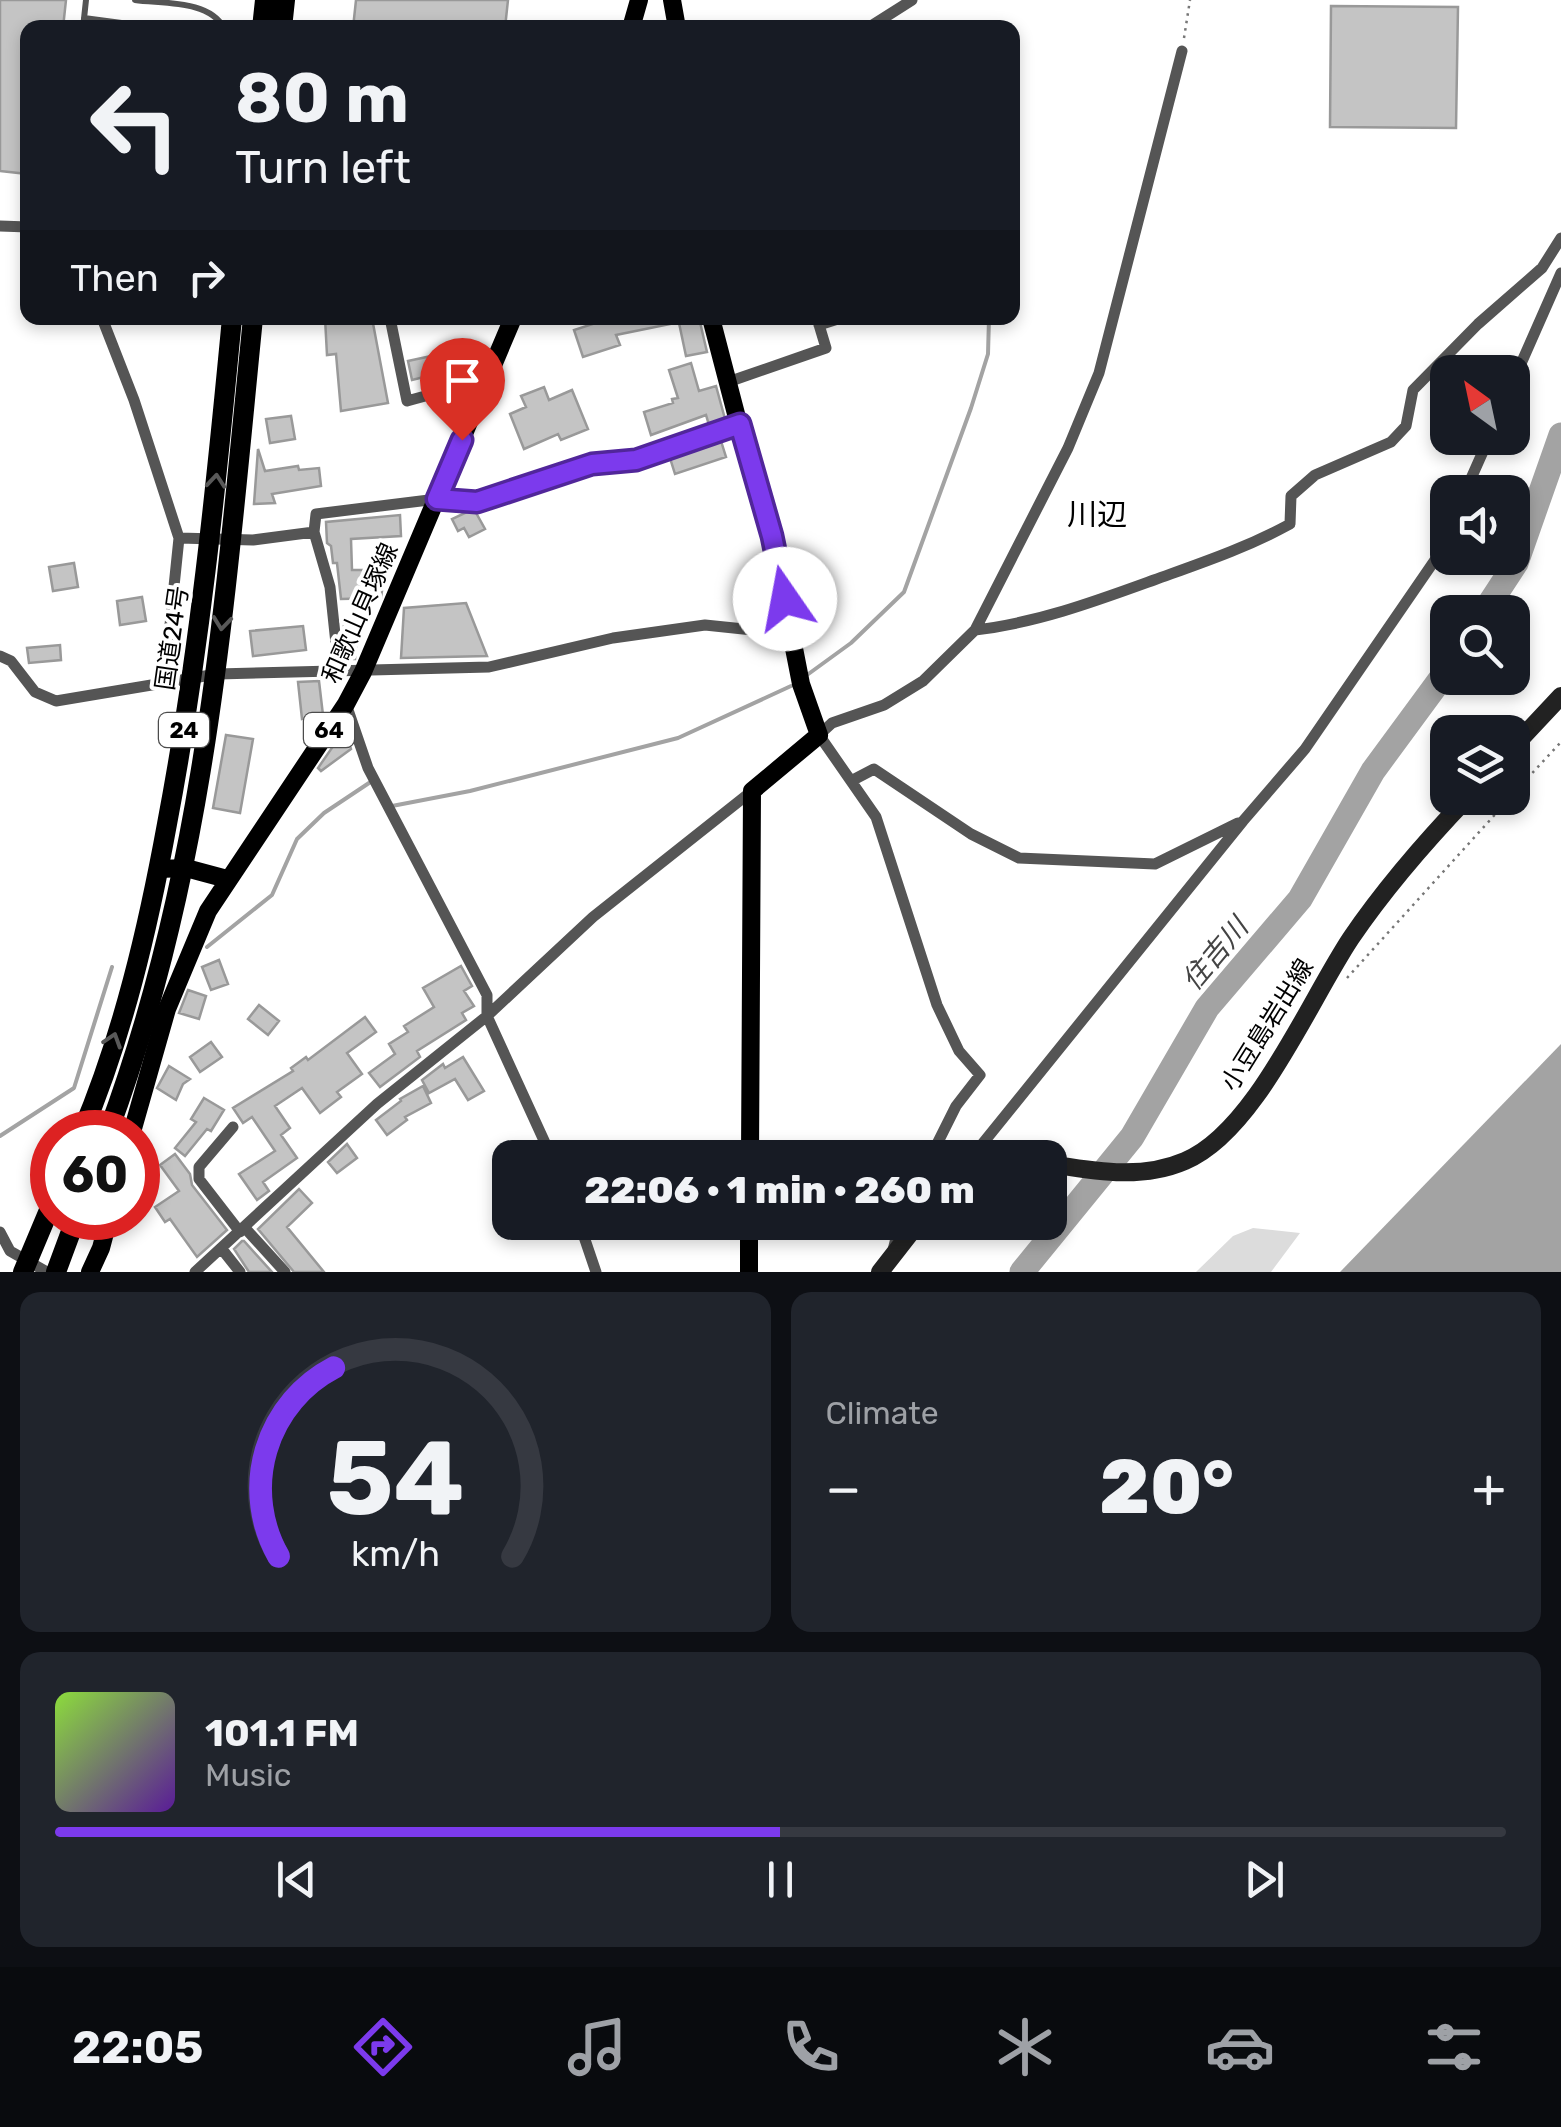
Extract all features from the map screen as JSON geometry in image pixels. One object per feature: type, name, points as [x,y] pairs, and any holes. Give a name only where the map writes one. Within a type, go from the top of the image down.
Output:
[{"type":"highway","name":"国道24号","points":[[115,1110],[154,997],[186,868],[217,674],[232,325]]},
{"type":"highway","name":"国道24号","points":[[89,1110],[137,966],[159,869],[221,540],[252,325]]},
{"type":"highway","points":[[26,1267],[37,1240]]},
{"type":"highway","points":[[56,1272],[68,1240]]},
{"type":"main road","name":"和歌山貝塚線","points":[[139,1110],[179,975],[208,911],[346,704],[363,672],[510,325]]},
{"type":"main road","points":[[713,325],[772,536],[801,684],[819,736],[752,791],[750,1140]]},
{"type":"main road","points":[[1530,729],[1561,696]]},
{"type":"main road","name":"小豆島岩出線","points":[[1067,1167],[1108,1173],[1145,1173],[1185,1162],[1212,1146],[1236,1122],[1282,1054],[1386,888],[1451,815]]},
{"type":"main road","points":[[159,869],[186,868],[228,878]]},
{"type":"main road","points":[[90,1272],[103,1240]]},
{"type":"main road","points":[[749,1240],[749,1272]]},
{"type":"main road","points":[[886,1265],[905,1240]]},
{"type":"street","points":[[881,20],[912,0]]},
{"type":"street","points":[[939,1140],[956,1106],[980,1075],[959,1051],[937,1005],[876,817],[819,736],[832,723],[884,705],[923,681],[975,630],[1068,448],[1100,373],[1182,51]]},
{"type":"street","points":[[975,630],[1002,627],[1106,600],[1245,549],[1290,524],[1291,496],[1316,475],[1391,442],[1406,426],[1413,390],[1478,324],[1542,268],[1561,238]]},
{"type":"street","points":[[1525,355],[1561,273]]},
{"type":"street","points":[[105,325],[179,538],[164,683]]},
{"type":"street","points":[[391,325],[407,401],[487,378]]},
{"type":"street","points":[[728,382],[826,348],[819,325]]},
{"type":"street","points":[[339,672],[330,587],[314,532],[316,514],[437,499],[477,502],[592,464],[636,460],[740,424]]},
{"type":"street","points":[[179,538],[221,540],[314,532]]},
{"type":"street","points":[[984,1140],[1305,749],[1430,567]]},
{"type":"street","points":[[0,656],[11,661],[35,692],[56,701],[217,674],[489,668],[613,638],[705,625],[782,633],[792,630]]},
{"type":"street","points":[[346,704],[368,768],[487,995],[487,1016],[544,1140]]},
{"type":"street","points":[[851,782],[874,770],[971,834],[1019,858],[1155,864],[1243,821]]},
{"type":"street","points":[[194,1272],[376,1104],[487,1016],[593,917],[752,791]]},
{"type":"street","points":[[233,1127],[198,1168],[199,1179],[242,1230],[285,1272]]},
{"type":"street","points":[[0,1232],[10,1252],[26,1267],[47,1272]]},
{"type":"street","points":[[586,1240],[596,1272]]},
{"type":"street","points":[[886,1265],[894,1240]]},
{"type":"street","points":[[221,1248],[240,1272]]},
{"type":"lane","points":[[86,0],[84,18],[99,20]]},
{"type":"lane","points":[[135,0],[202,8],[219,20]]},
{"type":"path","points":[[1182,51],[1190,0]]},
{"type":"path","points":[[1530,775],[1561,742]]},
{"type":"path","points":[[1346,980],[1494,815]]},
{"type":"shaded area","points":[[1561,1044],[1561,1272],[1340,1272]]},
{"type":"shaded area","points":[[1253,1228],[1300,1233],[1271,1272],[1196,1272],[1233,1236]]},
{"type":"building","points":[[0,0],[66,0],[64,20],[20,20],[20,173],[0,171]]},
{"type":"building","points":[[356,0],[508,0],[506,20],[354,20]]},
{"type":"building","points":[[1331,6],[1458,7],[1456,128],[1330,127]]},
{"type":"building","points":[[325,325],[373,325],[388,403],[341,411],[336,354],[327,355]]},
{"type":"building","points":[[589,325],[665,325],[616,335],[620,345],[583,357],[574,330]]},
{"type":"building","points":[[679,325],[701,325],[707,352],[686,356]]},
{"type":"building","points":[[468,348],[470,360],[427,370],[428,376],[412,380],[408,361]]},
{"type":"building","points":[[691,363],[699,391],[716,386],[725,419],[709,425],[706,415],[651,435],[644,412],[678,398],[669,370]]},
{"type":"building","points":[[544,387],[549,400],[572,390],[588,429],[561,440],[558,434],[524,449],[510,414],[526,407],[521,396]]},
{"type":"building","points":[[291,416],[295,439],[270,443],[266,419]]},
{"type":"building","points":[[721,441],[726,457],[675,474],[670,458]]},
{"type":"building","points":[[258,449],[265,471],[298,466],[299,470],[319,468],[321,486],[272,494],[275,503],[254,504]]},
{"type":"building","points":[[475,511],[485,529],[469,537],[464,528],[458,531],[452,519]]},
{"type":"building","points":[[400,515],[401,536],[351,539],[352,570],[385,570],[381,598],[341,599],[337,563],[333,563],[327,543],[326,522]]},
{"type":"building","points":[[74,563],[78,587],[53,591],[49,567]]},
{"type":"building","points":[[142,597],[146,621],[120,625],[117,601]]},
{"type":"building","points":[[466,603],[487,656],[401,658],[404,608]]},
{"type":"building","points":[[303,626],[306,650],[253,656],[250,631]]},
{"type":"building","points":[[344,626],[358,627],[355,659],[347,659]]},
{"type":"building","points":[[60,645],[61,660],[29,663],[27,648]]},
{"type":"building","points":[[319,681],[323,715],[302,719],[298,682]]},
{"type":"building","points":[[345,729],[351,749],[321,771],[318,768]]},
{"type":"building","points":[[226,735],[253,739],[240,813],[213,808]]},
{"type":"building","points":[[219,960],[228,984],[211,990],[202,967]]},
{"type":"building","points":[[461,966],[472,986],[464,991],[474,1006],[462,1013],[466,1020],[417,1051],[420,1057],[380,1087],[369,1073],[395,1054],[389,1044],[408,1032],[404,1026],[434,1007],[423,988]]},
{"type":"building","points":[[188,990],[206,996],[199,1019],[179,1013]]},
{"type":"building","points":[[259,1005],[279,1021],[268,1035],[248,1019]]},
{"type":"building","points":[[365,1017],[376,1032],[347,1053],[362,1074],[337,1092],[341,1097],[320,1113],[302,1088],[275,1106],[290,1128],[281,1135],[297,1158],[263,1182],[269,1191],[257,1200],[239,1174],[275,1151],[252,1117],[243,1123],[233,1108],[293,1071],[291,1068],[306,1057],[308,1060]]},
{"type":"building","points":[[211,1042],[222,1057],[200,1072],[190,1057]]},
{"type":"building","points":[[463,1057],[484,1091],[468,1100],[455,1079],[429,1093],[422,1080],[443,1064],[445,1068]]},
{"type":"building","points":[[169,1066],[190,1079],[183,1084],[176,1100],[157,1088]]},
{"type":"building","points":[[423,1086],[431,1103],[405,1117],[407,1120],[387,1135],[376,1120]]},
{"type":"building","points":[[204,1098],[224,1110],[211,1131],[207,1129],[185,1156],[175,1148],[196,1122],[191,1119]]},
{"type":"building","points":[[347,1144],[357,1158],[337,1173],[328,1162]]},
{"type":"building","points":[[175,1154],[190,1174],[192,1185],[227,1230],[197,1257],[170,1219],[165,1222],[160,1214],[160,1204],[179,1191],[160,1165]]},
{"type":"building","points":[[299,1189],[312,1203],[287,1227],[324,1272],[294,1272],[258,1229]]},
{"type":"building","points":[[242,1241],[272,1272],[249,1272],[234,1249]]},
{"type":"waterway","points":[[807,675],[851,643],[904,592],[971,408],[988,354],[989,325]]},
{"type":"waterway","name":"住吉川","points":[[1495,595],[1516,563],[1561,435]]},
{"type":"waterway","points":[[392,806],[470,791],[678,738],[791,686]]},
{"type":"waterway","name":"住吉川","points":[[1022,1272],[1132,1137],[1207,1008],[1300,899],[1373,771],[1430,693]]},
{"type":"waterway","points":[[207,947],[272,895],[297,839],[324,813],[372,781]]},
{"type":"waterway","points":[[0,1136],[74,1088],[112,967]]},
{"type":"district","name":"川辺","points":[[1097,515]]},
{"type":"route","points":[[462,440],[437,499],[477,502],[592,464],[636,460],[740,424],[772,536],[785,599]]}]
